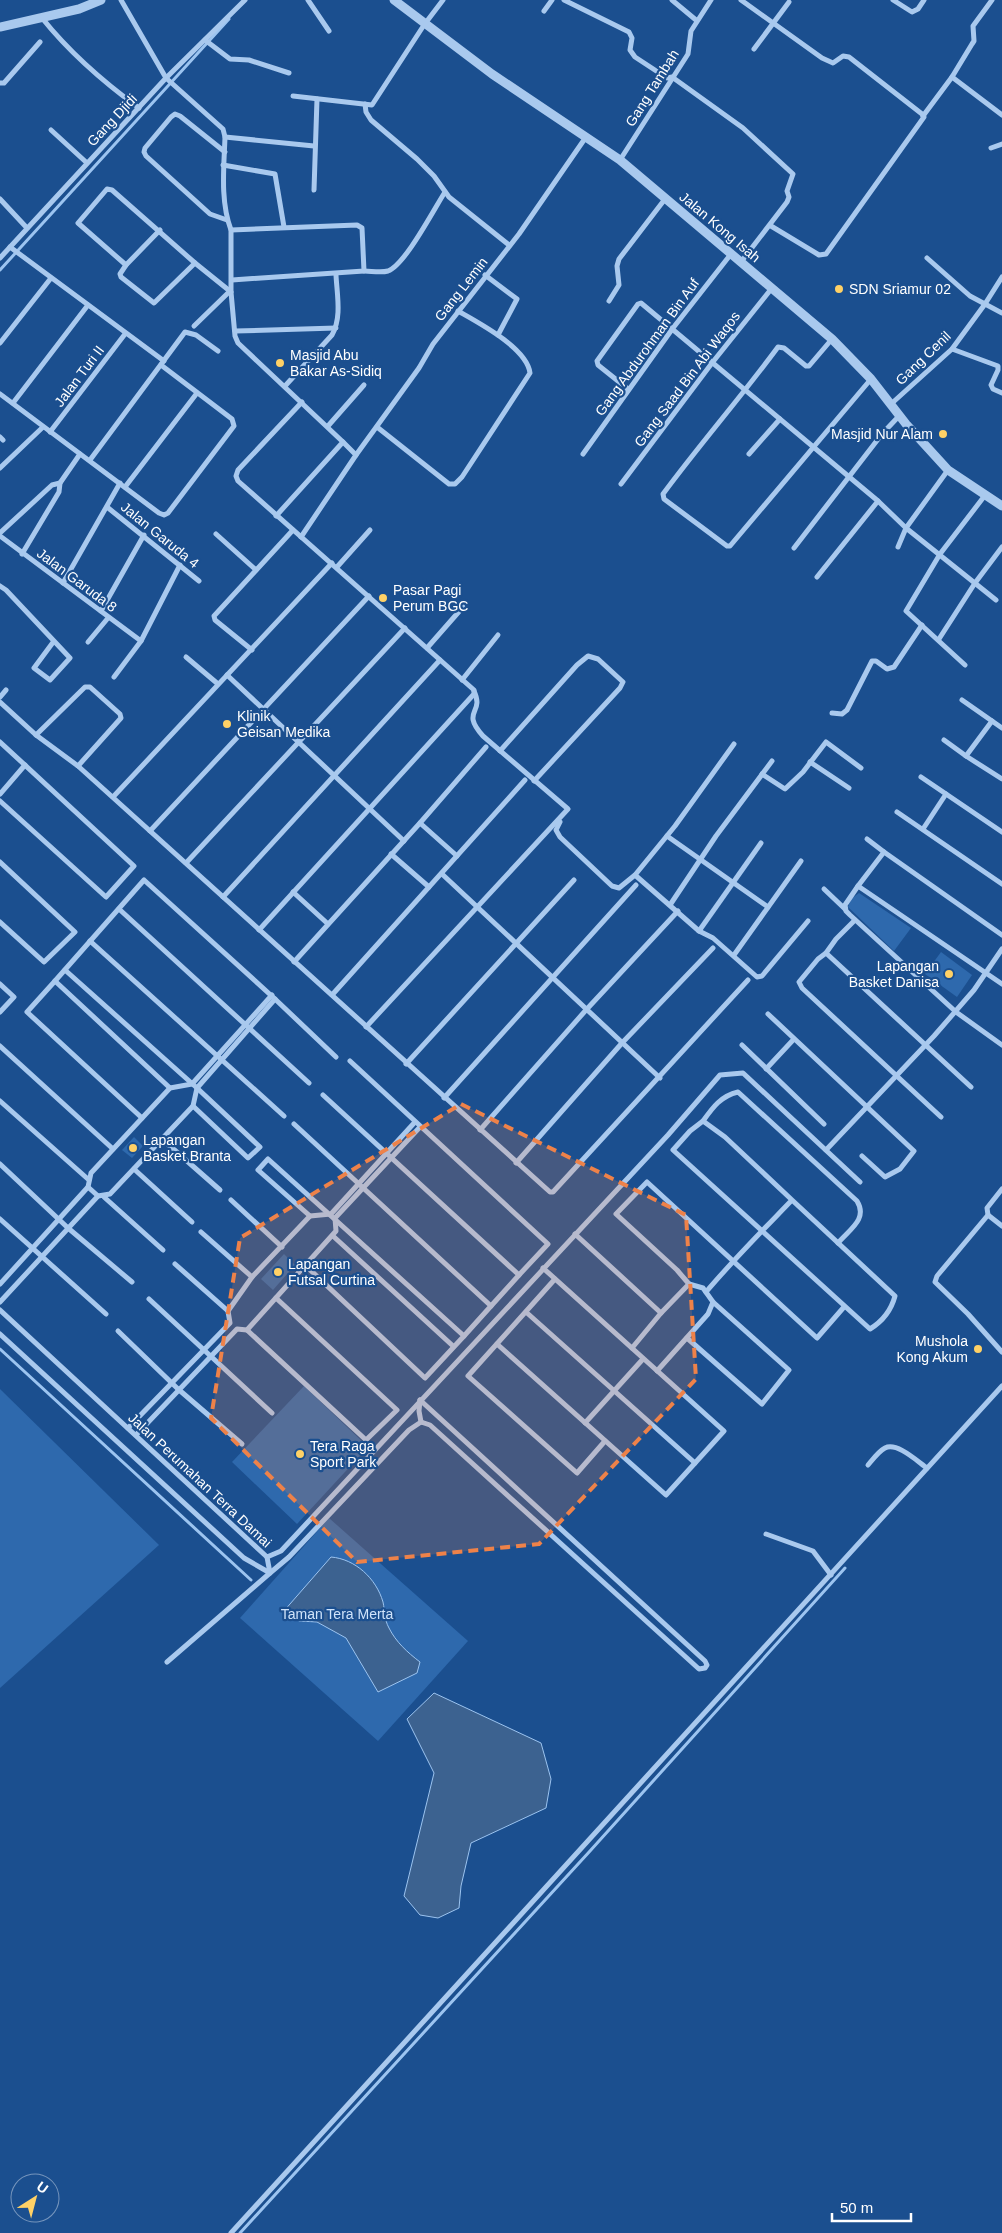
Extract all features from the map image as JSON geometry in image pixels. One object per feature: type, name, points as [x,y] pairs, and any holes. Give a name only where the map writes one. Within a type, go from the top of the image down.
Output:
[{"type":"street","points":[[0,27],[79,9],[101,0]]},
{"type":"street","points":[[121,0],[166,78],[220,124],[225,137],[223,165],[227,220],[231,230],[232,280],[230,292],[238,343],[328,426],[356,456]]},
{"type":"street","name":"Gang Djidi","points":[[0,258],[166,78],[245,0]]},
{"type":"street","points":[[308,0],[329,31]]},
{"type":"street","name":"Jalan Kong Isah","points":[[394,0],[492,74],[620,160],[832,339],[871,380],[948,470],[1002,506]]},
{"type":"street","points":[[293,96],[372,104],[424,24],[443,0]]},
{"type":"street","points":[[544,11],[552,0]]},
{"type":"street","points":[[564,0],[629,32],[632,38],[630,50],[635,57],[667,78],[672,77],[743,128],[793,174],[787,191],[789,197],[787,202],[771,226],[741,262]]},
{"type":"street","points":[[672,0],[696,20]]},
{"type":"street","name":"Gang Tambah","points":[[620,160],[688,54],[691,30],[711,0]]},
{"type":"street","points":[[741,0],[822,58],[833,63],[843,56],[849,57],[924,116]]},
{"type":"street","points":[[893,0],[912,12],[918,10],[924,0]]},
{"type":"street","points":[[771,226],[819,255],[826,254],[952,77],[974,41],[973,26],[992,0]]},
{"type":"street","points":[[754,50],[789,2]]},
{"type":"street","points":[[41,18],[82,64],[104,83],[139,108]]},
{"type":"street","points":[[205,40],[230,59],[250,60],[289,72]]},
{"type":"street","points":[[0,83],[4,83],[40,42]]},
{"type":"street","points":[[952,77],[1002,115]]},
{"type":"street","points":[[314,190],[317,99]]},
{"type":"street","points":[[365,104],[366,112],[371,120],[417,158],[434,176],[445,192],[509,245]]},
{"type":"street","points":[[225,152],[175,114],[145,148],[144,152],[146,156],[210,214],[227,220]]},
{"type":"street","points":[[51,130],[87,163]]},
{"type":"street","points":[[225,137],[314,146]]},
{"type":"street","name":"Gang Lemin","points":[[301,536],[419,368],[433,344],[509,245],[586,137]]},
{"type":"street","points":[[991,148],[1001,146]]},
{"type":"street","points":[[223,165],[275,174],[284,227]]},
{"type":"street","points":[[126,266],[78,223],[106,190],[112,190],[160,230],[195,264],[230,292]]},
{"type":"street","points":[[232,280],[387,271],[397,265],[429,222],[445,192]]},
{"type":"street","points":[[0,199],[27,228]]},
{"type":"street","points":[[609,300],[619,285],[617,266],[619,259],[665,199]]},
{"type":"street","points":[[231,230],[359,226],[362,228],[364,272]]},
{"type":"street","points":[[160,230],[126,266],[120,274],[121,277],[154,303],[195,264]]},
{"type":"street","points":[[0,394],[159,513],[166,514],[232,430],[232,419],[88,305],[10,247]]},
{"type":"street","name":"Gang Abdurohman Bin Auf","points":[[583,454],[673,328],[731,254]]},
{"type":"street","points":[[927,258],[970,296],[1002,313]]},
{"type":"street","points":[[285,386],[332,335],[336,328],[339,321],[336,275]]},
{"type":"street","points":[[485,275],[517,299],[498,335]]},
{"type":"street","name":"Gang Cenil","points":[[890,404],[952,349],[1002,277]]},
{"type":"street","points":[[0,343],[51,278]]},
{"type":"street","name":"Gang Saad Bin Abi Waqos","points":[[621,484],[712,362],[772,288]]},
{"type":"street","points":[[194,326],[230,292]]},
{"type":"street","points":[[628,389],[598,365],[597,361],[638,304],[644,304],[745,392],[878,501],[906,528],[996,600]]},
{"type":"street","points":[[13,403],[88,305]]},
{"type":"street","points":[[377,427],[449,484],[455,484],[462,478],[530,373],[529,366],[513,347],[498,335],[458,311]]},
{"type":"street","points":[[235,331],[336,328]]},
{"type":"street","points":[[90,460],[187,331],[196,335],[218,351]]},
{"type":"street","name":"Jalan Turi II","points":[[50,432],[125,334]]},
{"type":"street","points":[[832,339],[811,365],[808,366],[784,348],[778,348],[745,392],[695,450],[663,494],[664,500],[727,546],[730,546],[871,380]]},
{"type":"street","points":[[952,349],[998,366],[991,385],[1002,393]]},
{"type":"street","points":[[328,426],[364,385]]},
{"type":"street","points":[[126,487],[197,393]]},
{"type":"street","points":[[302,402],[237,472],[238,481],[474,690],[478,704],[473,716],[473,725],[568,810],[366,1027]]},
{"type":"street","points":[[794,548],[900,415]]},
{"type":"street","points":[[750,454],[780,419]]},
{"type":"street","points":[[0,468],[43,427]]},
{"type":"street","points":[[276,516],[343,442]]},
{"type":"street","points":[[22,554],[59,492],[60,483],[80,454]]},
{"type":"street","points":[[898,547],[906,528],[948,470]]},
{"type":"street","points":[[63,583],[120,482]]},
{"type":"street","points":[[0,535],[52,485],[60,483]]},
{"type":"street","points":[[965,664],[906,611],[940,554],[986,494]]},
{"type":"street","points":[[817,577],[878,501]]},
{"type":"street","name":"Jalan Garuda 4","points":[[107,507],[199,581]]},
{"type":"street","points":[[252,650],[215,620],[214,616],[293,530]]},
{"type":"street","points":[[113,798],[218,684],[370,530]]},
{"type":"street","points":[[216,534],[256,570]]},
{"type":"street","name":"Jalan Garuda 8","points":[[0,535],[22,554],[141,641]]},
{"type":"street","points":[[101,611],[144,535]]},
{"type":"street","points":[[939,639],[975,583],[1002,547]]},
{"type":"street","points":[[114,678],[141,641],[180,565]]},
{"type":"street","points":[[0,586],[6,590],[54,641],[70,658],[50,680],[34,668],[54,641]]},
{"type":"street","points":[[150,831],[369,596]]},
{"type":"street","points":[[427,648],[463,607]]},
{"type":"street","points":[[88,642],[108,618]]},
{"type":"street","points":[[832,713],[842,714],[847,710],[872,661],[876,661],[886,669],[894,667],[922,625]]},
{"type":"street","points":[[186,864],[405,628]]},
{"type":"street","points":[[462,680],[498,635]]},
{"type":"street","points":[[500,751],[577,665],[588,656],[598,659],[623,682],[534,781]]},
{"type":"street","points":[[186,657],[218,684]]},
{"type":"street","points":[[223,897],[440,660]]},
{"type":"street","points":[[228,675],[404,841]]},
{"type":"street","points":[[36,734],[85,688],[90,687],[120,714],[121,718],[78,766]]},
{"type":"street","points":[[0,697],[6,690]]},
{"type":"street","points":[[259,930],[472,698],[474,690]]},
{"type":"street","points":[[962,700],[1002,728]]},
{"type":"street","points":[[0,702],[36,734],[78,766],[549,1192],[553,1192],[660,1078],[748,980]]},
{"type":"street","points":[[966,756],[992,721]]},
{"type":"street","points":[[944,740],[1002,779]]},
{"type":"street","points":[[0,742],[134,866],[106,897],[0,801]]},
{"type":"street","points":[[762,774],[785,789],[826,742],[861,768]]},
{"type":"street","points":[[562,816],[556,830],[560,837],[612,886],[619,888],[635,875],[667,836],[734,744]]},
{"type":"street","points":[[294,962],[420,823],[486,746]]},
{"type":"street","points":[[670,905],[700,859],[772,761]]},
{"type":"street","points":[[810,762],[849,788]]},
{"type":"street","points":[[0,794],[25,765]]},
{"type":"street","points":[[921,777],[1002,832]]},
{"type":"street","points":[[332,995],[526,780]]},
{"type":"street","points":[[922,829],[946,794]]},
{"type":"street","points":[[897,812],[1002,884]]},
{"type":"street","points":[[420,823],[458,856]]},
{"type":"street","points":[[667,836],[768,907]]},
{"type":"street","points":[[868,839],[1002,935]]},
{"type":"street","points":[[700,931],[761,843]]},
{"type":"street","points":[[846,909],[847,900],[884,852]]},
{"type":"street","points":[[391,854],[429,887]]},
{"type":"street","points":[[734,955],[801,861]]},
{"type":"street","points":[[0,862],[75,932],[44,962],[0,922]]},
{"type":"street","points":[[442,874],[660,1078]]},
{"type":"street","points":[[635,875],[700,931],[714,938],[757,977],[762,976],[808,921]]},
{"type":"street","points":[[142,1118],[27,1012],[144,880],[336,1057]]},
{"type":"street","points":[[406,1064],[574,880]]},
{"type":"street","points":[[444,1098],[636,885]]},
{"type":"street","points":[[858,886],[1002,984]]},
{"type":"street","points":[[824,889],[855,920],[956,1012],[1002,1045]]},
{"type":"street","points":[[293,892],[328,924]]},
{"type":"street","points":[[119,909],[309,1083]]},
{"type":"street","points":[[480,1130],[586,1010],[678,912]]},
{"type":"street","points":[[855,920],[799,982],[802,988],[940,1117]]},
{"type":"street","points":[[90,941],[284,1116]]},
{"type":"street","points":[[516,1163],[622,1043],[713,948]]},
{"type":"street","points":[[826,1150],[956,1012],[1002,949]]},
{"type":"street","points":[[826,953],[971,1087]]},
{"type":"street","points":[[65,970],[260,1147],[248,1158],[192,1106]]},
{"type":"street","points":[[55,981],[170,1088]]},
{"type":"street","points":[[0,984],[14,997],[0,1012]]},
{"type":"street","points":[[0,1302],[68,1228],[101,1197],[110,1194],[192,1106],[195,1086],[273,997]]},
{"type":"street","points":[[768,1014],[914,1151],[900,1169],[885,1177],[862,1156]]},
{"type":"street","points":[[766,1069],[794,1039]]},
{"type":"street","points":[[742,1045],[824,1124]]},
{"type":"street","points":[[0,1046],[113,1149]]},
{"type":"street","points":[[306,1266],[425,1378],[548,1244],[350,1062]]},
{"type":"street","name":"Jalan Perumahan Terra Damai","points":[[0,1310],[267,1557],[280,1551],[668,1135],[720,1075],[743,1073],[860,1182]]},
{"type":"street","points":[[0,1284],[88,1187],[91,1173],[170,1088],[195,1086]]},
{"type":"street","points":[[703,1121],[725,1137],[792,1200],[838,1243],[895,1296],[892,1307],[880,1323],[870,1329],[673,1150],[726,1095],[738,1092],[857,1201],[862,1209],[861,1218],[838,1243]]},
{"type":"street","points":[[322,1095],[519,1275]]},
{"type":"street","points":[[0,1101],[89,1180]]},
{"type":"street","points":[[415,1122],[388,1156],[333,1216],[310,1216],[258,1170],[268,1159],[333,1216],[464,1336]]},
{"type":"street","points":[[294,1124],[491,1306]]},
{"type":"street","points":[[388,1156],[420,1127]]},
{"type":"street","points":[[162,1139],[220,1190]]},
{"type":"street","points":[[0,1164],[59,1220],[132,1282]]},
{"type":"street","points":[[134,1169],[192,1222]]},
{"type":"street","points":[[687,1338],[762,1404],[789,1370],[713,1302],[703,1288],[689,1284],[677,1270],[616,1214],[648,1182],[817,1338],[844,1307]]},
{"type":"street","points":[[88,1187],[163,1250]]},
{"type":"street","points":[[1002,1189],[987,1208],[988,1215],[1002,1226]]},
{"type":"street","points":[[231,1200],[282,1247]]},
{"type":"street","points":[[706,1292],[732,1261],[792,1200]]},
{"type":"street","points":[[988,1215],[937,1276],[935,1282],[968,1314],[1002,1352]]},
{"type":"street","points":[[228,1311],[252,1277],[310,1216]]},
{"type":"street","points":[[248,1330],[336,1232],[333,1216]]},
{"type":"street","points":[[0,1219],[106,1314]]},
{"type":"street","points":[[201,1232],[252,1277]]},
{"type":"street","points":[[575,1234],[661,1313]]},
{"type":"street","points":[[333,1236],[453,1346]]},
{"type":"street","points":[[175,1264],[228,1311],[230,1323],[237,1329],[248,1330],[366,1440],[397,1410],[276,1298]]},
{"type":"street","points":[[497,1344],[666,1495],[724,1431],[543,1268]]},
{"type":"street","points":[[555,1279],[468,1376],[577,1473],[605,1441]]},
{"type":"street","points":[[632,1348],[661,1313],[689,1284]]},
{"type":"street","points":[[149,1299],[272,1413]]},
{"type":"street","points":[[657,1371],[708,1314],[713,1302]]},
{"type":"street","points":[[526,1312],[695,1464]]},
{"type":"street","points":[[128,1428],[172,1381],[205,1351],[230,1323]]},
{"type":"street","points":[[136,1435],[237,1329]]},
{"type":"street","points":[[118,1331],[172,1381],[178,1389],[242,1444]]},
{"type":"street","name":"Jalan Perumahan Terra Damai","points":[[0,1334],[244,1558],[270,1573]]},
{"type":"street","points":[[585,1423],[643,1358]]},
{"type":"street","points":[[231,2233],[1002,1386]]},
{"type":"street","points":[[420,1400],[705,1662],[707,1665],[705,1668],[698,1669],[430,1426],[421,1422]]},
{"type":"street","points":[[420,1400],[421,1422]]},
{"type":"street","points":[[168,1662],[285,1562],[408,1430],[421,1422]]},
{"type":"street","points":[[868,1465],[884,1449],[890,1446],[897,1448],[927,1468]]},
{"type":"street","points":[[766,1534],[813,1551],[831,1575]]},
{"type":"street","points":[[267,1557],[270,1573]]},
{"type":"highlighted area","points":[[461,1104],[686,1215],[696,1379],[539,1544],[357,1562],[211,1418],[240,1238]]},
{"type":"green space","points":[[859,893],[911,928],[894,951],[848,907],[851,899]]},
{"type":"green space","name":"Lapangan Basket Danisa","points":[[941,952],[972,975],[957,997],[925,974]]},
{"type":"green space","name":"Lapangan Basket Branta","points":[[134,1137],[143,1146],[132,1158],[122,1150]]},
{"type":"green space","name":"Lapangan Futsal Curtina","points":[[284,1254],[295,1265],[273,1290],[261,1279]]},
{"type":"green space","name":"Tera Raga Sport Park","points":[[304,1386],[368,1447],[297,1524],[232,1462]]},
{"type":"green space","points":[[0,1389],[159,1545],[0,1688]]},
{"type":"green space","name":"Taman Tera Merta","points":[[329,1518],[468,1641],[378,1741],[240,1618]]},
{"type":"shaded area","points":[[331,1557],[356,1566],[370,1578],[380,1593],[386,1621],[392,1633],[402,1646],[420,1662],[417,1673],[378,1692],[346,1638],[317,1622],[300,1621],[290,1618],[283,1612]]},
{"type":"shaded area","points":[[434,1693],[541,1743],[551,1779],[546,1808],[471,1843],[461,1886],[459,1908],[438,1918],[420,1915],[404,1896],[434,1773],[407,1719]]},
{"type":"waterway","points":[[0,270],[229,19]]},
{"type":"waterway","points":[[0,1349],[251,1580]]},
{"type":"waterway","points":[[240,2233],[590,1851],[845,1568]]},
{"type":"place","name":"SDN Sriamur 02","points":[[839,289]]},
{"type":"place","name":"Masjid Abu Bakar As-Sidiq","points":[[280,363]]},
{"type":"place","name":"Masjid Nur Alam","points":[[943,434]]},
{"type":"place","name":"Pasar Pagi Perum BGC","points":[[383,598]]},
{"type":"place","name":"Klinik Geisan Medika","points":[[227,724]]},
{"type":"place","name":"Lapangan Basket Danisa","points":[[949,974]]},
{"type":"place","name":"Lapangan Basket Branta","points":[[133,1148]]},
{"type":"place","name":"Lapangan Futsal Curtina","points":[[278,1272]]},
{"type":"place","name":"Mushola Kong Akum","points":[[978,1349]]},
{"type":"place","name":"Tera Raga Sport Park","points":[[300,1454]]}]
